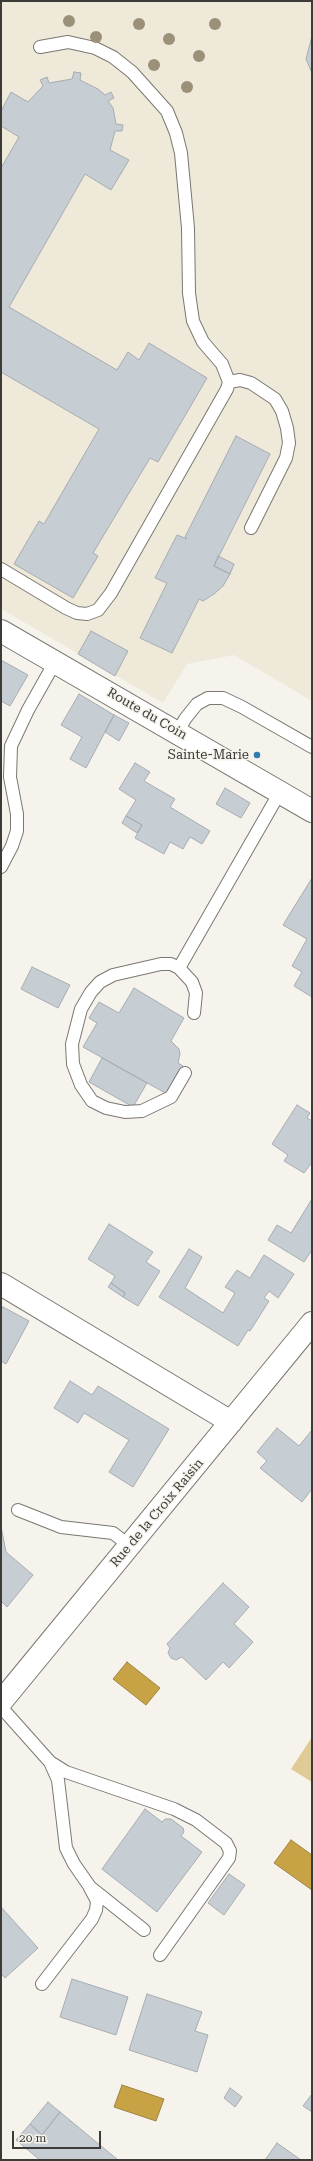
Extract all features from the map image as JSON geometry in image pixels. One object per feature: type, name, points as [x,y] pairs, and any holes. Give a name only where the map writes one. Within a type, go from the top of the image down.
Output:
[{"type":"street","name":"Route du Coin","points":[[1,631],[178,732],[312,811]]},
{"type":"street","points":[[1,1284],[231,1422]]},
{"type":"street","name":"Rue de la Croix Raisin","points":[[1,1702],[312,1323]]},
{"type":"lane","points":[[1,569],[77,613],[87,614],[98,610],[111,594],[227,389],[229,382],[222,364],[202,342],[193,321],[189,293],[188,228],[181,153],[176,133],[167,111],[132,72],[113,57],[95,48],[68,42],[40,47]]},
{"type":"lane","points":[[229,382],[240,380],[251,383],[275,399],[282,411],[287,428],[289,443],[286,458],[251,528]]},
{"type":"lane","points":[[1,867],[12,846],[17,831],[17,814],[10,777],[11,746],[25,716],[55,662]]},
{"type":"lane","points":[[178,732],[185,719],[197,704],[208,698],[223,698],[242,706],[312,747]]},
{"type":"lane","points":[[179,968],[280,792]]},
{"type":"lane","points":[[185,1073],[171,1097],[142,1111],[125,1112],[106,1108],[92,1101],[81,1085],[73,1064],[72,1044],[79,1015],[91,992],[100,982],[113,975],[155,965],[171,964],[179,968],[192,982],[196,993],[194,1013]]},
{"type":"lane","points":[[18,1510],[61,1527],[113,1533],[130,1546]]},
{"type":"lane","points":[[1,1707],[50,1762],[66,1772],[174,1809],[196,1820],[226,1843],[230,1851],[229,1858],[160,1955]]},
{"type":"lane","points":[[42,1984],[92,1919],[96,1910],[97,1901],[66,1848],[58,1780],[50,1762]]},
{"type":"lane","points":[[90,1887],[144,1930]]},
{"type":"shaded area","points":[[1,1],[312,1],[312,701],[234,655],[187,664],[163,703],[1,609]]},
{"type":"shaded area","points":[[127,1662],[160,1688],[146,1705],[113,1679]]},
{"type":"shaded area","points":[[312,1737],[312,1782],[291,1769]]},
{"type":"shaded area","points":[[291,1840],[312,1855],[312,1890],[274,1863]]},
{"type":"shaded area","points":[[122,2085],[164,2099],[156,2121],[114,2107]]},
{"type":"building","points":[[312,36],[312,73],[306,59]]},
{"type":"building","points":[[74,72],[81,73],[80,80],[98,89],[105,95],[111,92],[114,98],[108,101],[113,108],[116,124],[123,125],[122,131],[115,131],[110,150],[129,160],[111,190],[85,174],[9,307],[117,370],[128,352],[139,360],[149,343],[207,378],[158,462],[150,458],[93,553],[98,556],[73,598],[14,564],[39,521],[44,524],[99,429],[1,372],[1,168],[19,137],[1,126],[1,111],[11,92],[28,102],[43,86],[40,80],[47,77],[49,83],[72,79]]},
{"type":"building","points":[[236,436],[270,454],[214,566],[230,574],[223,586],[214,594],[203,601],[199,599],[172,653],[140,638],[167,583],[155,578],[177,535],[187,539],[185,537]]},
{"type":"building","points":[[218,556],[234,564],[230,574],[214,566]]},
{"type":"building","points":[[91,631],[128,651],[115,676],[78,654]]},
{"type":"building","points":[[1,660],[28,675],[10,706],[1,701]]},
{"type":"building","points":[[79,694],[114,715],[86,768],[70,759],[82,737],[61,725]]},
{"type":"building","points":[[114,715],[129,723],[119,741],[105,732]]},
{"type":"building","points":[[135,763],[150,772],[144,781],[175,799],[170,807],[210,831],[202,844],[190,837],[183,849],[170,842],[164,854],[135,838],[142,825],[126,816],[136,800],[119,789]]},
{"type":"building","points":[[225,788],[250,803],[241,818],[216,804]]},
{"type":"building","points":[[126,816],[142,825],[137,833],[122,823]]},
{"type":"building","points":[[312,878],[312,997],[294,986],[302,972],[292,966],[307,939],[283,925]]},
{"type":"building","points":[[32,967],[70,985],[58,1008],[21,989]]},
{"type":"building","points":[[134,988],[184,1018],[171,1041],[179,1049],[180,1054],[178,1063],[183,1066],[167,1094],[83,1047],[97,1023],[89,1018],[99,1002],[119,1013]]},
{"type":"building","points":[[102,1058],[147,1083],[133,1107],[89,1082]]},
{"type":"building","points":[[297,1105],[310,1113],[307,1118],[312,1121],[312,1162],[304,1173],[284,1161],[288,1155],[272,1144]]},
{"type":"building","points":[[312,1199],[312,1250],[304,1262],[268,1240],[277,1225],[291,1233]]},
{"type":"building","points":[[109,1224],[153,1252],[146,1262],[160,1271],[138,1306],[123,1297],[125,1293],[111,1283],[115,1276],[88,1259]]},
{"type":"building","points":[[189,1249],[202,1257],[185,1288],[223,1313],[235,1293],[225,1287],[237,1270],[250,1278],[264,1255],[294,1274],[278,1298],[269,1291],[264,1298],[269,1301],[250,1331],[248,1330],[238,1346],[159,1297]]},
{"type":"building","points":[[111,1283],[125,1293],[123,1297],[108,1287]]},
{"type":"building","points":[[3,1307],[29,1321],[6,1364],[1,1361],[1,1311]]},
{"type":"building","points":[[70,1381],[92,1395],[98,1386],[169,1429],[133,1487],[109,1472],[129,1440],[84,1413],[78,1423],[54,1408]]},
{"type":"building","points":[[277,1428],[299,1446],[312,1430],[312,1489],[302,1502],[260,1468],[267,1461],[257,1452]]},
{"type":"building","points":[[1,1526],[6,1552],[33,1575],[7,1607],[1,1601]]},
{"type":"building","points":[[223,1583],[249,1607],[234,1624],[253,1642],[229,1668],[223,1662],[206,1680],[182,1657],[176,1660],[171,1658],[168,1653],[170,1648],[167,1644]]},
{"type":"building","points":[[145,1809],[162,1822],[165,1819],[171,1819],[183,1828],[184,1832],[181,1836],[202,1852],[157,1912],[102,1869]]},
{"type":"building","points":[[229,1874],[245,1885],[224,1915],[208,1903]]},
{"type":"building","points":[[1,1907],[38,1948],[5,1978],[1,1973]]},
{"type":"building","points":[[72,1979],[128,1997],[116,2035],[60,2017]]},
{"type":"building","points":[[147,1994],[202,2012],[195,2031],[208,2035],[197,2072],[129,2050]]},
{"type":"building","points":[[230,2088],[242,2097],[235,2107],[224,2098]]},
{"type":"building","points":[[312,2094],[312,2112],[303,2106]]},
{"type":"building","points":[[48,2102],[60,2112],[42,2135],[30,2124]]},
{"type":"building","points":[[60,2112],[118,2160],[40,2160],[16,2140],[30,2124],[42,2135]]},
{"type":"building","points":[[277,2143],[301,2160],[265,2160]]},
{"type":"place","name":"Sainte-Marie","points":[[257,755]]}]
